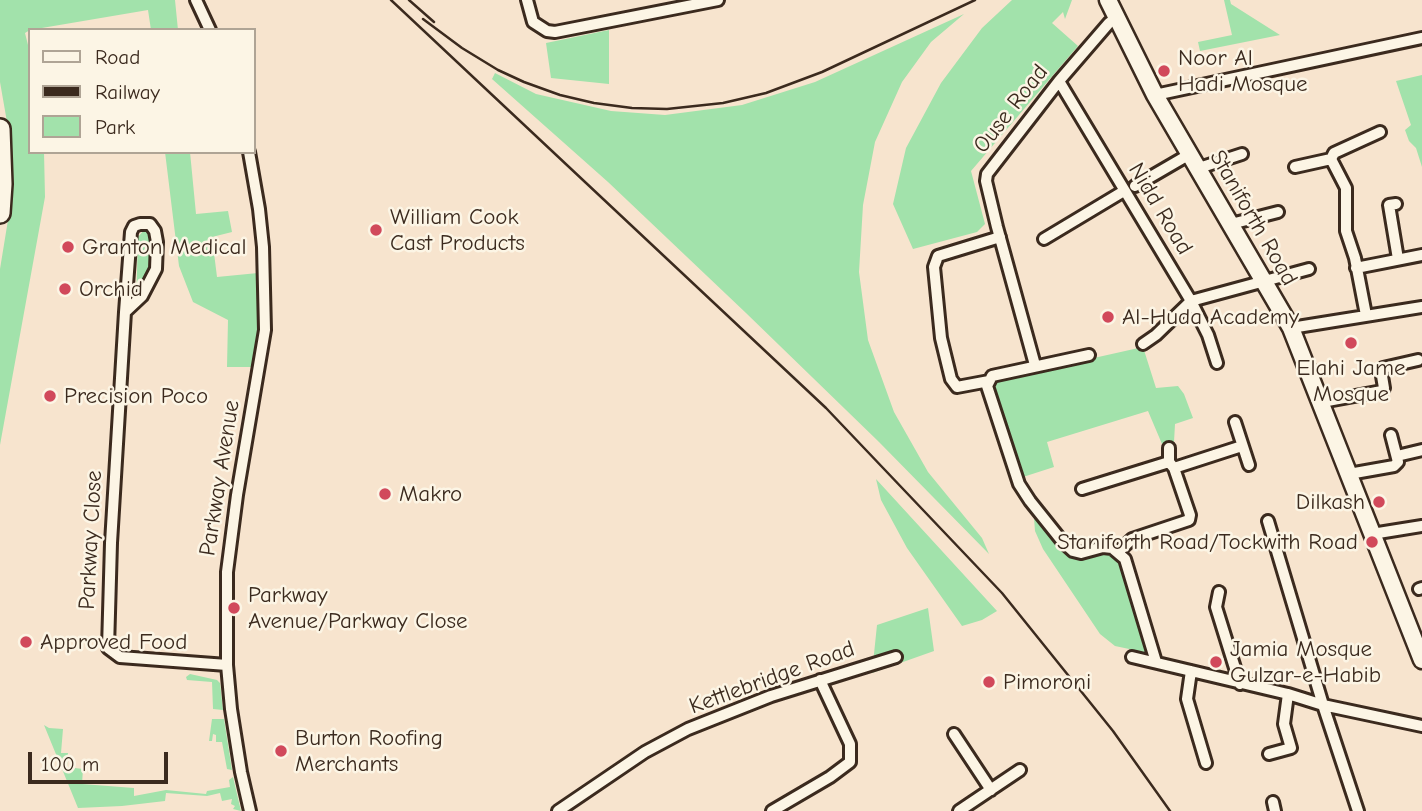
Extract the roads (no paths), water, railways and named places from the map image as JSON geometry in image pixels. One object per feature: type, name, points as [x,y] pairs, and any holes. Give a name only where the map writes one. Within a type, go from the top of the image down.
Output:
[{"type":"highway","points":[[0,129],[0,214]]},
{"type":"main road","name":"Staniforth Road","points":[[1108,0],[1155,95],[1291,328],[1422,660]]},
{"type":"street","points":[[196,0],[209,28]]},
{"type":"street","points":[[527,0],[533,22],[547,31],[566,30],[718,0]]},
{"type":"street","name":"Ouse Road","points":[[1035,365],[1000,237],[986,181],[987,174],[1059,81],[1116,18]]},
{"type":"street","points":[[1155,95],[1422,38]]},
{"type":"street","name":"Nidd Road","points":[[1059,81],[1130,189],[1191,301],[1208,335],[1217,363]]},
{"type":"street","points":[[1331,159],[1334,153],[1380,132]]},
{"type":"street","name":"Parkway Avenue","points":[[249,154],[263,247],[265,330],[239,479],[227,572],[227,665],[237,750],[250,811]]},
{"type":"street","points":[[1044,239],[1130,189],[1194,161],[1242,154]]},
{"type":"street","points":[[1301,162],[1331,159]]},
{"type":"street","points":[[1331,159],[1346,188],[1346,231],[1366,315]]},
{"type":"street","points":[[1396,204],[1389,205],[1398,259]]},
{"type":"street","points":[[1231,224],[1278,212]]},
{"type":"street","name":"Parkway Close","points":[[125,312],[142,296],[156,269],[157,242],[155,230],[150,224],[134,226],[131,232],[125,312],[111,543],[108,648],[120,657],[227,665]]},
{"type":"street","points":[[989,381],[957,387],[951,379],[941,338],[934,267],[938,256],[1000,237]]},
{"type":"street","points":[[1356,268],[1422,255]]},
{"type":"street","points":[[1143,344],[1191,301],[1309,269]]},
{"type":"street","points":[[1291,328],[1422,307]]},
{"type":"street","points":[[1089,355],[992,376],[987,386],[1019,484],[1030,501],[1073,551],[1081,553],[1104,547],[1118,552],[1125,559],[1156,662]]},
{"type":"street","points":[[1322,402],[1382,391],[1383,368],[1418,360]]},
{"type":"street","points":[[1235,422],[1249,466]]},
{"type":"street","points":[[1349,474],[1394,466],[1398,462],[1391,435]]},
{"type":"street","points":[[1082,489],[1242,446]]},
{"type":"street","points":[[1118,552],[1132,539],[1185,523],[1191,525],[1169,448]]},
{"type":"street","points":[[1397,456],[1422,450]]},
{"type":"street","points":[[1268,521],[1358,811]]},
{"type":"street","points":[[1372,534],[1422,526]]},
{"type":"street","points":[[1219,592],[1216,607],[1240,684]]},
{"type":"street","name":"Kettlebridge Road","points":[[558,811],[645,752],[688,729],[771,696],[896,657]]},
{"type":"street","points":[[1132,657],[1288,694],[1323,705],[1422,726]]},
{"type":"street","points":[[1191,671],[1187,699],[1206,763]]},
{"type":"street","points":[[772,811],[850,762],[850,744],[820,680]]},
{"type":"street","points":[[1269,754],[1291,748],[1284,724],[1288,694]]},
{"type":"street","points":[[954,734],[991,790]]},
{"type":"street","points":[[959,811],[1020,771]]},
{"type":"railway","points":[[391,0],[826,408],[1002,593],[1113,731],[1170,811]]},
{"type":"railway","points":[[409,0],[434,22]]},
{"type":"railway","points":[[423,19],[462,48],[524,82],[560,95],[594,103],[667,109],[723,103],[766,93],[822,72],[975,0]]},
{"type":"place","name":"Noor Al Hadi Mosque","points":[[1164,71]]},
{"type":"place","name":"William Cook Cast Products","points":[[376,230]]},
{"type":"place","name":"Granton Medical","points":[[68,247]]},
{"type":"place","name":"Orchid","points":[[65,289]]},
{"type":"place","name":"Al-Huda Academy","points":[[1108,317]]},
{"type":"place","name":"Elahi Jame Mosque","points":[[1351,343]]},
{"type":"place","name":"Precision Poco","points":[[50,396]]},
{"type":"place","name":"Makro","points":[[385,494]]},
{"type":"place","name":"Dilkash","points":[[1379,502]]},
{"type":"place","name":"Staniforth Road/Tockwith Road","points":[[1372,542]]},
{"type":"place","name":"Parkway Avenue/Parkway Close","points":[[234,608]]},
{"type":"place","name":"Approved Food","points":[[26,642]]},
{"type":"place","name":"Jamia Mosque Gulzar-e-Habib","points":[[1216,662]]},
{"type":"place","name":"Pimoroni","points":[[989,682]]},
{"type":"place","name":"Burton Roofing Merchants","points":[[281,751]]}]
